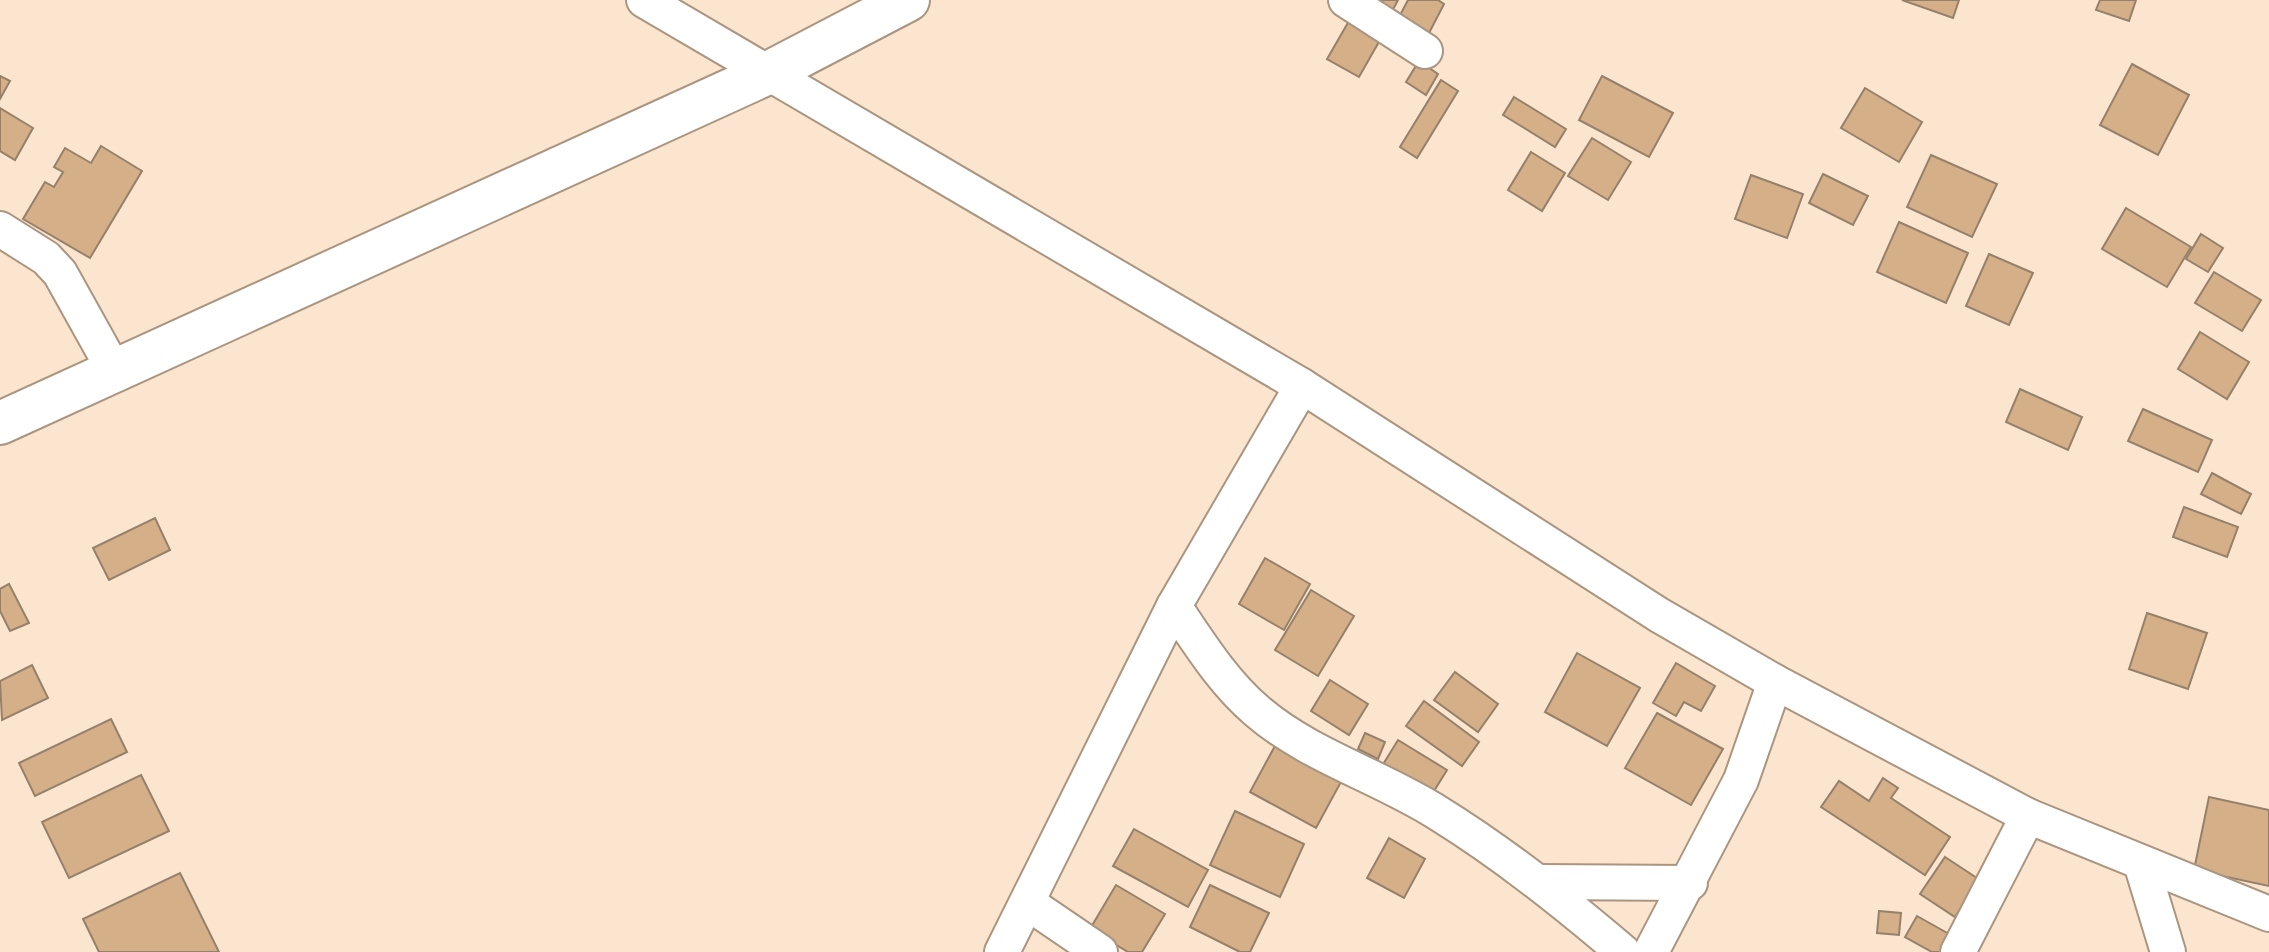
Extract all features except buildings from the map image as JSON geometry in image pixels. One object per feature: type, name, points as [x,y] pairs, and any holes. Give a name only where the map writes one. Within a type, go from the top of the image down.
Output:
[{"type":"street","points":[[644,0],[1302,386],[1659,615],[1775,682],[2028,816],[2269,914]]},
{"type":"street","points":[[0,423],[768,73],[908,0]]},
{"type":"street","points":[[1346,0],[1425,51]]},
{"type":"street","points":[[0,229],[46,258],[60,273],[114,370]]},
{"type":"street","points":[[1002,952],[1174,606],[1302,386]]},
{"type":"street","points":[[1174,606],[1214,666],[1257,712],[1298,739],[1437,812],[1541,882],[1623,952]]},
{"type":"street","points":[[1651,952],[1690,883],[1741,780],[1775,682]]},
{"type":"street","points":[[1958,952],[2028,816]]},
{"type":"street","points":[[2141,863],[2168,952]]},
{"type":"street","points":[[1541,882],[1690,883]]},
{"type":"street","points":[[1028,903],[1100,952]]}]
